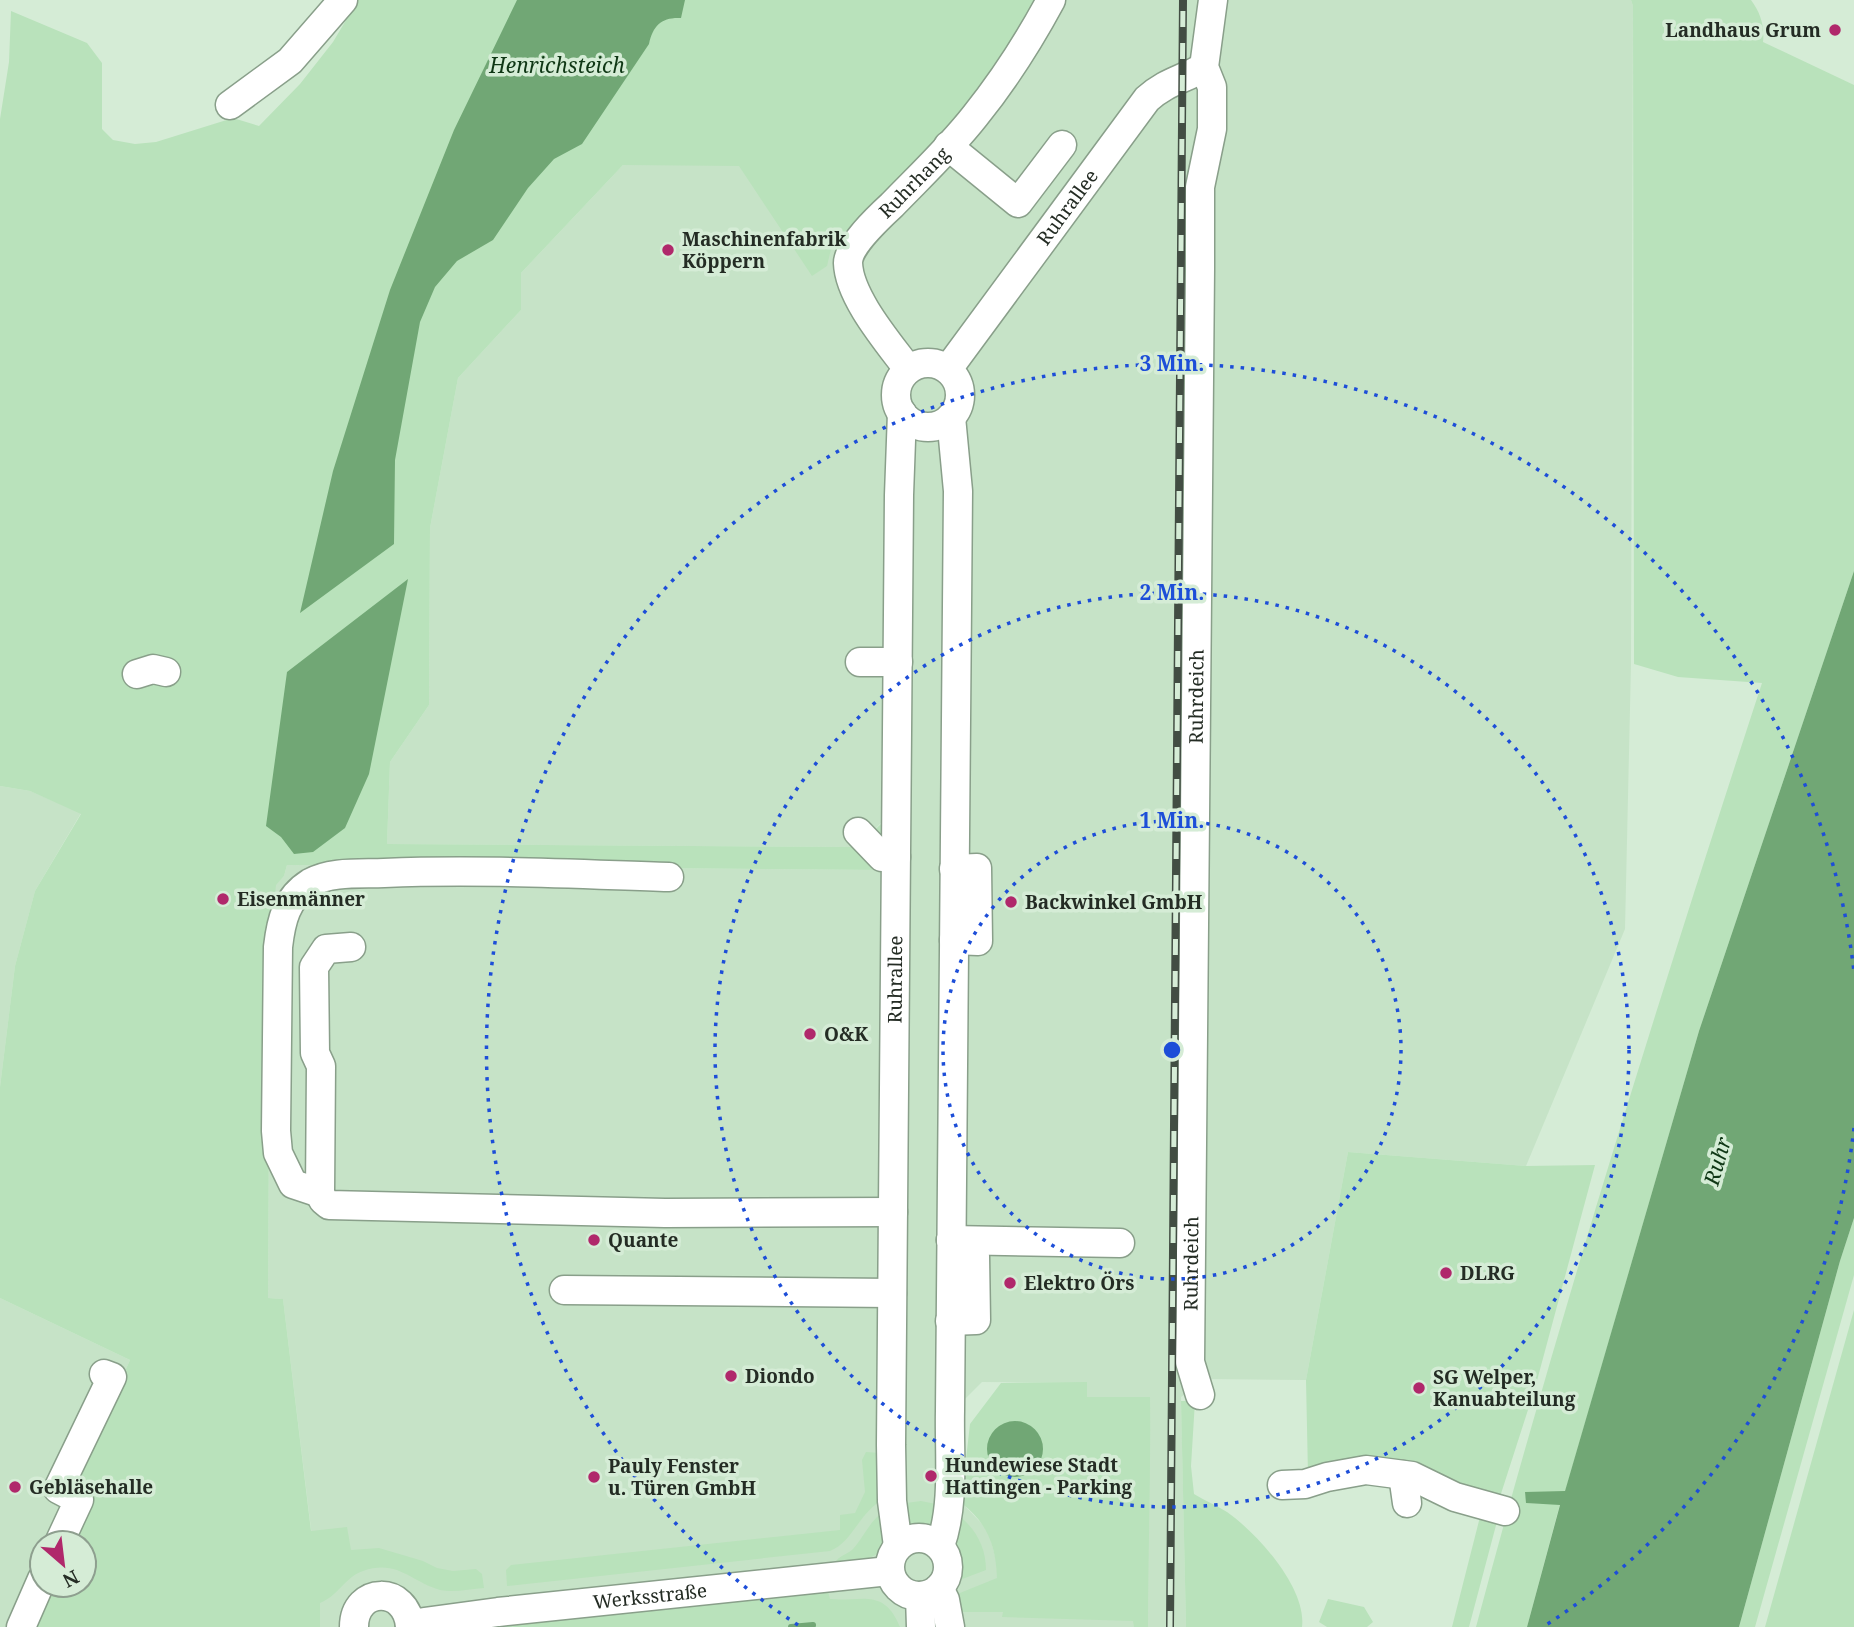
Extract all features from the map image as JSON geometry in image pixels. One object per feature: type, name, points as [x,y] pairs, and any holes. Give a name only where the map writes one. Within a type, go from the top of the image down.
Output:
[{"type":"street","points":[[230,105],[289,61],[343,0]]},
{"type":"street","name":"Ruhrhang","points":[[908,369],[858,296],[849,274],[848,260],[853,249],[870,228],[974,117],[1008,72],[1051,0]]},
{"type":"street","name":"Ruhrdeich","points":[[1200,1395],[1190,1362],[1200,187],[1210,145],[1212,87],[1204,67],[1213,0]]},
{"type":"street","name":"Ruhrallee","points":[[948,369],[1147,99],[1170,82],[1204,67]]},
{"type":"street","points":[[948,146],[1018,203],[1062,145]]},
{"type":"street","points":[[902,413],[910,422],[928,427],[941,424],[951,417],[958,407],[961,392],[959,384],[948,369],[932,362],[920,363],[908,369]]},
{"type":"street","name":"Ruhrallee","points":[[893,1558],[892,1293],[902,413],[897,404],[896,388],[908,369]]},
{"type":"street","points":[[940,1546],[945,1533],[949,1474],[958,491],[951,417]]},
{"type":"street","points":[[860,662],[898,662]]},
{"type":"street","points":[[137,674],[153,669],[166,672]]},
{"type":"street","points":[[858,832],[882,857],[896,857]]},
{"type":"street","points":[[320,1193],[293,1184],[278,1153],[278,947],[281,923],[291,899],[311,882],[337,875],[421,871],[669,877]]},
{"type":"street","points":[[351,947],[326,949],[314,967],[315,1053],[321,1066],[320,1193],[329,1205],[665,1213],[893,1212]]},
{"type":"street","points":[[951,1240],[1120,1243]]},
{"type":"street","points":[[564,1290],[892,1293]]},
{"type":"street","points":[[66,1529],[79,1500],[58,1489],[112,1377],[104,1374]]},
{"type":"street","points":[[1282,1485],[1305,1485],[1327,1477],[1366,1470],[1412,1476],[1455,1497],[1504,1511]]},
{"type":"street","points":[[1403,1475],[1407,1503]]},
{"type":"street","points":[[921,1627],[929,1592],[946,1580],[948,1568],[946,1555],[940,1546],[922,1537],[905,1541],[893,1558],[892,1581],[900,1590],[929,1592],[945,1600],[950,1627]]},
{"type":"street","name":"Werksstraße","points":[[354,1627],[357,1610],[372,1597],[391,1597],[406,1608],[410,1627],[424,1622],[893,1558]]},
{"type":"street","points":[[21,1627],[33,1599]]},
{"type":"shaded area","points":[[358,0],[1035,0],[1029,16],[960,118],[872,208],[838,238],[831,249],[827,266],[812,276],[739,166],[623,165],[521,273],[521,310],[458,378],[430,528],[429,705],[390,762],[387,844],[852,847],[859,845],[882,823],[883,870],[287,865],[284,876],[276,885],[270,944],[268,1298],[283,1299],[311,1531],[347,1527],[351,1550],[379,1548],[437,1568],[453,1571],[476,1569],[482,1574],[484,1588],[440,1590],[404,1573],[375,1568],[357,1574],[320,1603],[320,1627],[10,1627],[28,1587],[28,1599],[98,1599],[98,1529],[54,1529],[130,1360],[0,1298],[0,1087],[15,966],[35,891],[81,814],[30,791],[0,786],[0,119],[9,62],[11,11],[87,43],[102,63],[102,129],[113,140],[135,144],[156,142],[233,118],[259,126],[300,84],[333,42]]},
{"type":"shaded area","points":[[745,0],[1631,0],[1631,664],[1625,929],[1526,1166],[1348,1152],[1306,1380],[1207,1379],[1181,1397],[1186,1627],[320,1627],[320,1603],[283,1299],[268,1298],[270,944],[275,885],[284,876],[287,865],[882,870],[881,823],[859,845],[852,847],[387,844],[390,762],[429,705],[430,528],[458,378],[521,310],[521,273],[623,165]],"holes":[[[982,1382],[1087,1383],[1087,1397],[996,1560],[985,1527],[961,1502],[962,1402]]]},
{"type":"shaded area","points":[[1631,0],[1751,0],[1761,20],[1763,42],[1854,85],[1854,571],[1699,1031],[1565,1492],[1525,1492],[1527,1503],[1560,1504],[1527,1627],[1476,1627],[1542,1389],[1613,1153],[1762,683],[1678,677],[1634,664]]},
{"type":"shaded area","points":[[0,786],[30,791],[81,813],[35,891],[15,966],[0,1087]]},
{"type":"shaded area","name":"DLRG","points":[[1348,1152],[1526,1166],[1595,1165],[1535,1388],[1498,1503],[1308,1475],[1306,1380]]},
{"type":"shaded area","points":[[1854,1218],[1854,1275],[1755,1627],[1739,1627],[1840,1261]]},
{"type":"shaded area","points":[[0,1298],[130,1360],[54,1529],[28,1529],[28,1587],[10,1627],[0,1627]]},
{"type":"shaded area","points":[[1854,1310],[1854,1627],[1765,1627]]},
{"type":"shaded area","points":[[1087,1382],[1087,1397],[1150,1397],[1148,1627],[1134,1627],[1133,1621],[1002,1617],[1003,1612],[959,1612],[955,1595],[997,1578],[995,1555],[984,1527],[961,1503],[970,1424],[1001,1383]]},
{"type":"shaded area","points":[[1181,1401],[1195,1401],[1191,1466],[1194,1494],[1239,1521],[1278,1563],[1297,1596],[1302,1627],[1186,1627]]},
{"type":"shaded area","points":[[866,1452],[880,1453],[879,1502],[844,1542],[830,1551],[507,1586],[506,1570],[511,1565],[840,1530],[840,1515],[855,1513],[865,1492],[862,1460]]},
{"type":"shaded area","points":[[921,1501],[941,1505],[937,1532],[920,1528],[902,1531],[899,1504]]},
{"type":"shaded area","points":[[887,1509],[887,1535],[882,1549],[864,1560],[835,1563],[853,1549],[872,1523]]},
{"type":"shaded area","points":[[1482,1509],[1499,1514],[1469,1627],[1452,1627]]},
{"type":"shaded area","points":[[952,1510],[977,1536],[984,1552],[986,1570],[957,1581],[960,1568]]},
{"type":"shaded area","points":[[827,1587],[830,1599],[879,1601],[894,1614],[900,1627],[463,1627]]},
{"type":"shaded area","points":[[1328,1599],[1364,1607],[1373,1622],[1367,1627],[1327,1627],[1319,1622]]},
{"type":"water","name":"Henrichsteich","points":[[517,0],[685,0],[681,18],[669,19],[656,27],[649,44],[582,144],[554,159],[528,188],[493,240],[457,261],[435,287],[420,322],[395,460],[394,544],[300,613],[333,471],[390,290],[454,130]]},
{"type":"water","name":"Ruhr","points":[[1854,571],[1854,1218],[1739,1627],[1527,1627],[1560,1505],[1526,1503],[1525,1492],[1565,1491],[1699,1031]]},
{"type":"water","points":[[408,579],[369,774],[345,828],[313,852],[294,854],[281,837],[266,826],[287,672]]},
{"type":"water","points":[[1009,1421],[1021,1421],[1031,1425],[1039,1433],[1043,1449],[1039,1465],[1031,1473],[1021,1477],[1009,1477],[999,1473],[991,1465],[987,1455],[987,1443],[991,1433],[999,1425]]},
{"type":"waterway","points":[[791,1627],[813,1625]]},
{"type":"railway","points":[[1170,1627],[1183,0]]},
{"type":"place","name":"Landhaus Grum","points":[[1835,30]]},
{"type":"place","name":"Maschinenfabrik Köppern","points":[[668,250]]},
{"type":"place","name":"Eisenmänner","points":[[223,899]]},
{"type":"place","name":"Backwinkel GmbH","points":[[1011,902]]},
{"type":"place","name":"O&K","points":[[810,1034]]},
{"type":"place","name":"Quante","points":[[594,1240]]},
{"type":"place","name":"DLRG","points":[[1446,1273]]},
{"type":"place","name":"Elektro Örs","points":[[1010,1283]]},
{"type":"place","name":"Diondo","points":[[731,1376]]},
{"type":"place","name":"SG Welper, Kanuabteilung","points":[[1419,1388]]},
{"type":"place","name":"Hundewiese Stadt Hattingen - Parking","points":[[931,1476]]},
{"type":"place","name":"Pauly Fenster u. Türen GmbH","points":[[594,1477]]},
{"type":"place","name":"Gebläsehalle","points":[[15,1487]]}]
